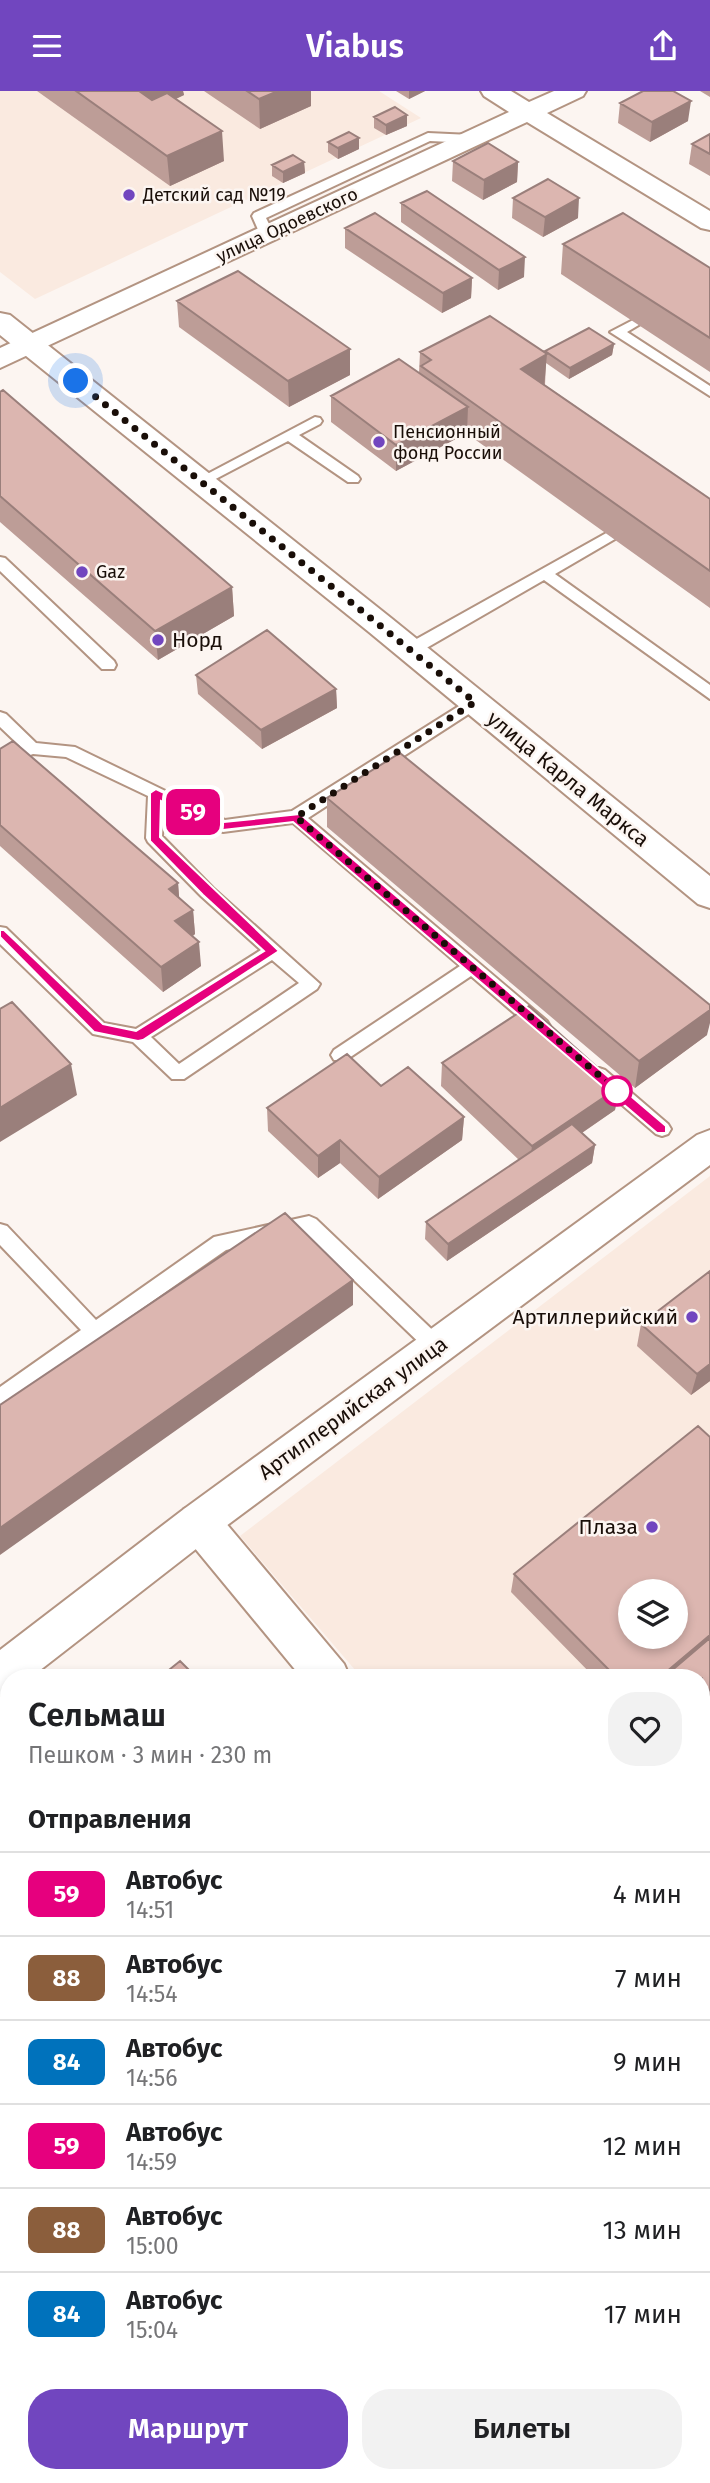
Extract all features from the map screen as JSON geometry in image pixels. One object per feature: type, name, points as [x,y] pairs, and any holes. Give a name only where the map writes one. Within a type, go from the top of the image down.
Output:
[{"type":"main road","points":[[493,91],[710,222]]},
{"type":"main road","name":"улица Одоевского","points":[[0,359],[574,91]]},
{"type":"main road","name":"улица Карла Маркса","points":[[0,321],[475,702],[710,895]]},
{"type":"main road","name":"Артиллерийская улица","points":[[9,1669],[199,1522],[710,1145]]},
{"type":"main road","points":[[199,1522],[322,1669]]},
{"type":"lane","points":[[635,323],[617,332],[710,392]]},
{"type":"lane","points":[[201,481],[315,421]]},
{"type":"lane","points":[[289,435],[353,479]]},
{"type":"lane","points":[[410,650],[610,536]]},
{"type":"lane","points":[[0,562],[108,665]]},
{"type":"lane","points":[[545,573],[710,693]]},
{"type":"lane","points":[[0,760],[32,748],[69,751],[223,826],[296,817],[475,702]]},
{"type":"lane","points":[[0,718],[32,748]]},
{"type":"lane","points":[[0,933],[99,1029],[138,1036],[178,1074],[311,984],[207,892],[154,838],[156,793]]},
{"type":"lane","points":[[296,817],[556,1039]]},
{"type":"lane","points":[[138,1036],[273,951]]},
{"type":"lane","points":[[340,1055],[472,967]]},
{"type":"lane","points":[[588,1066],[662,1129]]},
{"type":"lane","points":[[0,1398],[93,1330],[221,1243],[309,1224],[437,1347]]},
{"type":"lane","points":[[0,1232],[93,1330]]},
{"type":"shaded area","name":"Детский сад №19","points":[[0,91],[379,91],[421,118],[35,299],[0,272]]},
{"type":"shaded area","points":[[710,1176],[710,1669],[354,1669],[240,1536]]},
{"type":"building","points":[[76,91],[139,91],[152,100],[167,93],[222,131],[167,156]]},
{"type":"building","points":[[247,91],[278,91],[259,99]]},
{"type":"building","points":[[643,91],[673,91],[691,101],[652,122],[620,103]]},
{"type":"building","points":[[395,107],[407,115],[386,125],[374,117]]},
{"type":"building","points":[[349,132],[359,138],[338,148],[328,142]]},
{"type":"building","points":[[710,134],[710,154],[692,144]]},
{"type":"building","points":[[488,143],[518,162],[484,180],[453,161]]},
{"type":"building","points":[[293,155],[304,162],[283,172],[272,165]]},
{"type":"building","points":[[548,179],[579,198],[545,217],[513,198]]},
{"type":"building","points":[[427,191],[525,257],[499,270],[401,203]]},
{"type":"building","points":[[375,213],[472,278],[443,293],[345,228]]},
{"type":"building","points":[[623,213],[710,268],[710,338],[563,244]]},
{"type":"building","points":[[238,271],[350,349],[288,381],[177,301]]},
{"type":"building","points":[[490,316],[547,354],[521,369],[710,499],[710,571],[421,366],[431,360],[420,352]]},
{"type":"building","points":[[589,328],[614,344],[570,368],[545,351]]},
{"type":"building","points":[[399,359],[468,407],[396,445],[331,396]]},
{"type":"building","points":[[3,390],[232,587],[155,631],[0,496],[0,392]]},
{"type":"building","points":[[267,630],[336,689],[261,730],[196,675]]},
{"type":"building","points":[[13,741],[178,883],[169,889],[193,910],[175,921],[199,942],[161,967],[0,825],[0,749]]},
{"type":"building","points":[[400,753],[710,1005],[710,1010],[639,1061],[327,798]]},
{"type":"building","points":[[12,1002],[71,1064],[0,1108],[0,1009]]},
{"type":"building","points":[[529,1006],[619,1087],[532,1146],[442,1063]]},
{"type":"building","points":[[347,1054],[381,1086],[408,1067],[464,1117],[379,1177],[340,1140],[318,1156],[267,1108]]},
{"type":"building","points":[[572,1124],[595,1145],[448,1244],[426,1222]]},
{"type":"building","points":[[285,1213],[353,1280],[0,1528],[0,1405]]},
{"type":"building","name":"Артиллерийский","points":[[710,1271],[710,1364],[697,1374],[641,1324]]},
{"type":"building","name":"Плаза","points":[[698,1426],[710,1437],[710,1635],[670,1669],[608,1669],[514,1574]]},
{"type":"building","points":[[710,1638],[710,1669],[674,1669]]},
{"type":"building","points":[[180,1661],[188,1669],[170,1669]]},
{"type":"bus line","name":"59","points":[[0,933],[99,1029],[138,1036],[273,951],[207,892],[154,838],[156,793],[223,826],[296,817],[662,1129]]},
{"type":"place","name":"Детский сад №19","points":[[129,195]]},
{"type":"place","name":"Пенсионный фонд России","points":[[379,442]]},
{"type":"place","name":"Gaz","points":[[82,572]]},
{"type":"place","name":"Норд","points":[[158,640]]},
{"type":"place","name":"Артиллерийский","points":[[692,1317]]},
{"type":"place","name":"Плаза","points":[[652,1527]]},
{"type":"route","points":[[76,381],[475,702],[296,817],[620,1093],[617,1091]]}]
